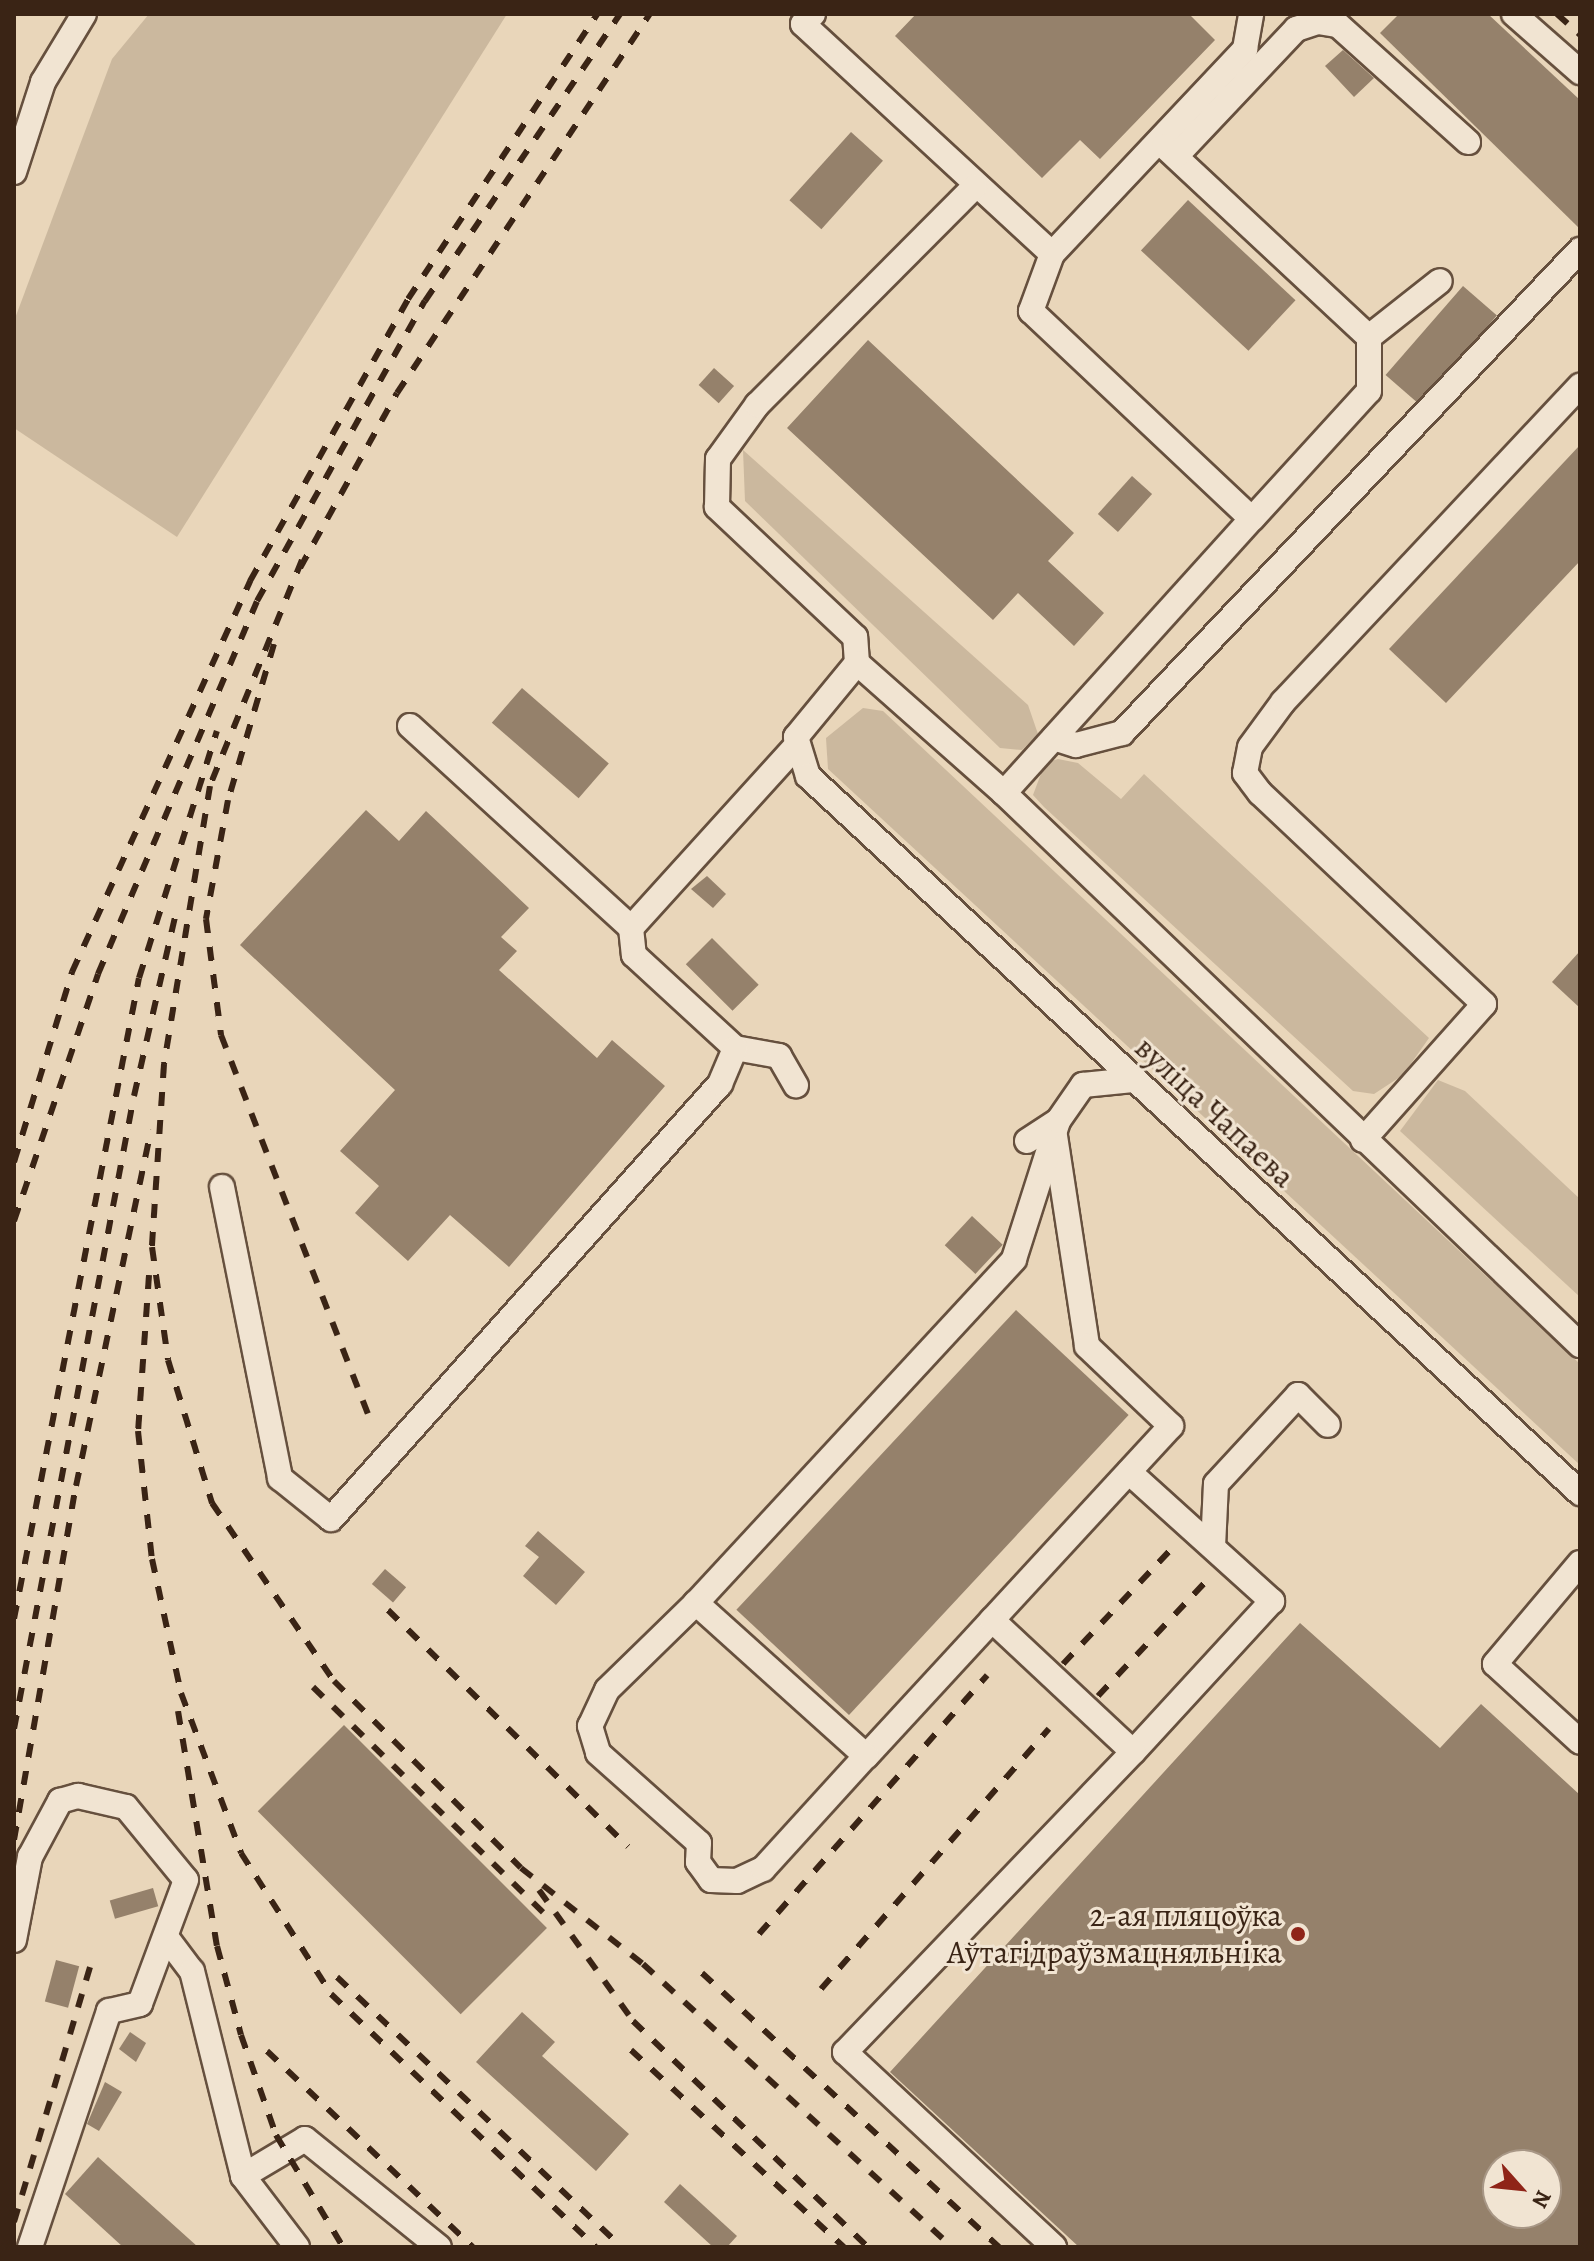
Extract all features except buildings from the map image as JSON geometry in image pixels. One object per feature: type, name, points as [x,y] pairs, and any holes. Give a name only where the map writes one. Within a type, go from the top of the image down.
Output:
[{"type":"street","points":[[14,172],[43,82],[84,14]]},
{"type":"street","points":[[813,14],[803,24],[974,187],[1052,254]]},
{"type":"street","points":[[1168,149],[1245,49],[1251,14]]},
{"type":"street","points":[[1514,14],[1580,72]]},
{"type":"street","points":[[1252,519],[1031,311],[1052,254],[1296,29],[1318,22],[1338,25],[1468,142]]},
{"type":"street","points":[[1004,793],[1369,391],[1369,337],[1168,149]]},
{"type":"street","points":[[631,928],[798,744],[796,737],[857,663],[855,637],[717,507],[718,459],[757,405],[974,187]]},
{"type":"street","points":[[1054,738],[1076,745],[1122,733],[1580,250]]},
{"type":"street","points":[[1369,337],[1440,281]]},
{"type":"street","points":[[1363,1140],[1484,1004],[1260,793],[1245,773],[1250,747],[1283,702],[1580,386]]},
{"type":"street","points":[[857,663],[1004,793],[1580,1345]]},
{"type":"street","points":[[410,726],[631,928],[634,955],[735,1048],[779,1056],[796,1085]]},
{"type":"street","name":"вуліца Чапаева","points":[[798,744],[808,776],[1580,1493]]},
{"type":"street","points":[[222,1187],[280,1478],[331,1519],[720,1084],[735,1048]]},
{"type":"street","points":[[1056,1128],[1087,1346],[1171,1426],[763,1869],[737,1881],[711,1880],[698,1862],[699,1843],[598,1753],[590,1726],[607,1690],[696,1603],[1014,1259],[1056,1128],[1083,1085],[1133,1080]]},
{"type":"street","points":[[1027,1141],[1056,1128]]},
{"type":"street","points":[[1213,1547],[1216,1484],[1298,1395],[1328,1425]]},
{"type":"street","points":[[1054,2247],[845,2052],[1133,1752],[1272,1601],[1129,1472]]},
{"type":"street","points":[[1580,1563],[1495,1664],[1580,1742]]},
{"type":"street","points":[[696,1603],[866,1756]]},
{"type":"street","points":[[992,1620],[1133,1752]]},
{"type":"street","points":[[14,1940],[30,1857],[60,1801],[78,1796],[126,1807],[186,1880],[169,1941],[140,2004],[109,2011],[30,2247]]},
{"type":"street","points":[[169,1941],[192,1971],[243,2176],[297,2247]]},
{"type":"street","points":[[243,2176],[305,2139],[439,2247]]},
{"type":"shaded area","points":[[149,14],[507,14],[177,537],[14,428],[14,321],[112,59]]},
{"type":"shaded area","points":[[743,450],[1028,705],[1038,734],[1022,750],[1000,748],[745,501]]},
{"type":"shaded area","points":[[863,708],[883,711],[1580,1364],[1580,1465],[828,769],[826,738]]},
{"type":"shaded area","points":[[1058,759],[1078,763],[1121,799],[1144,774],[1429,1038],[1403,1075],[1374,1094],[1353,1091],[1033,795],[1045,763]]},
{"type":"shaded area","points":[[1438,1080],[1465,1091],[1580,1199],[1580,1297],[1400,1131]]},
{"type":"railway","points":[[14,1162],[72,972],[250,581],[408,299],[597,14]]},
{"type":"railway","points":[[14,1221],[98,974],[257,601],[425,301],[620,14]]},
{"type":"railway","points":[[300,568],[397,393],[650,14]]},
{"type":"railway","points":[[1557,14],[1580,35]]},
{"type":"railway","points":[[302,560],[210,786],[164,1064],[152,1247],[168,1360],[212,1503],[334,1681],[521,1868],[643,1964],[952,2247]]},
{"type":"railway","points":[[274,644],[228,800],[206,919],[221,1035],[370,1420]]},
{"type":"railway","points":[[14,1619],[139,978],[217,731]]},
{"type":"railway","points":[[14,1729],[134,1096],[177,909]]},
{"type":"railway","points":[[14,1840],[76,1486],[151,1130]]},
{"type":"railway","points":[[149,1275],[138,1431],[152,1559],[181,1693],[241,1853],[331,1994],[596,2247]]},
{"type":"railway","points":[[1063,1664],[1176,1544]]},
{"type":"railway","points":[[1098,1696],[1211,1576]]},
{"type":"railway","points":[[388,1610],[628,1847]]},
{"type":"railway","points":[[759,1934],[987,1675]]},
{"type":"railway","points":[[313,1687],[547,1916]]},
{"type":"railway","points":[[178,1711],[217,1946],[241,2035],[276,2135],[343,2247]]},
{"type":"railway","points":[[821,1989],[1049,1729]]},
{"type":"railway","points":[[539,1890],[633,2021],[868,2247]]},
{"type":"railway","points":[[14,2222],[90,1967]]},
{"type":"railway","points":[[702,1973],[999,2247]]},
{"type":"railway","points":[[337,1977],[622,2247]]},
{"type":"railway","points":[[631,2050],[844,2247]]},
{"type":"railway","points":[[267,2051],[473,2247]]},
{"type":"place","name":"2-ая пляцоўка Аўтагідраўзмацняльніка","points":[[1298,1934]]}]
